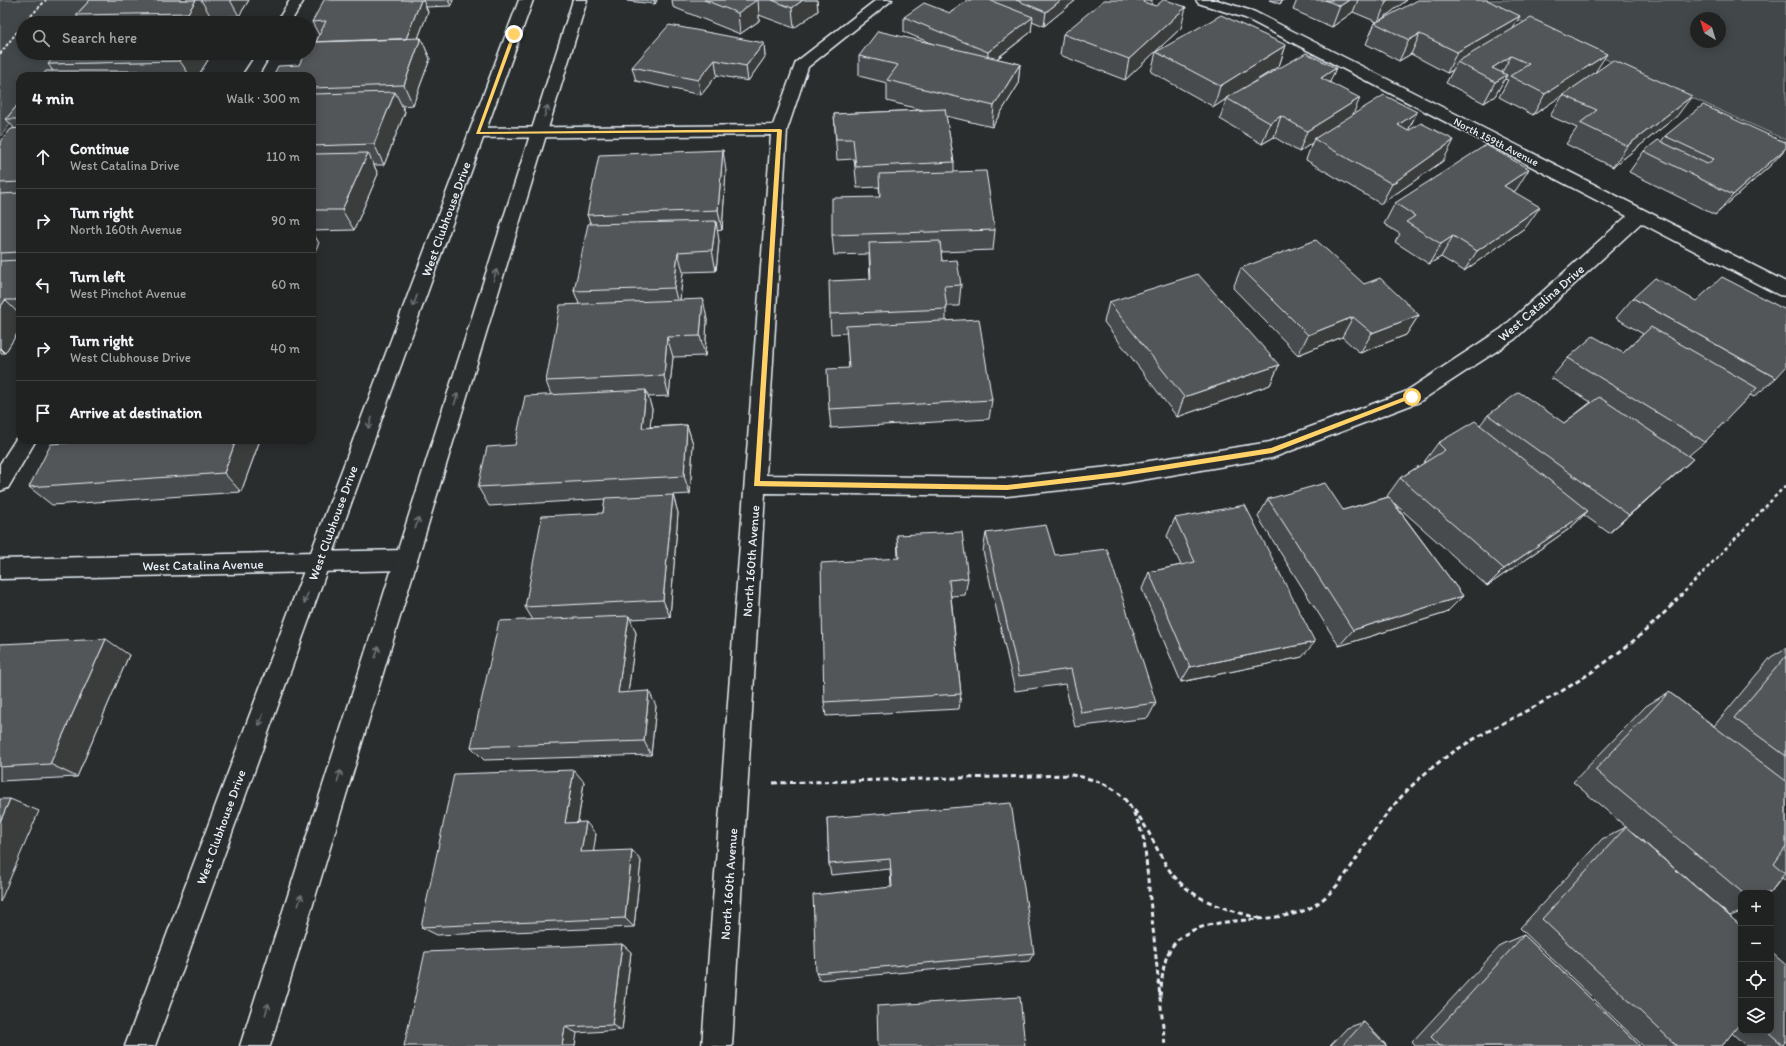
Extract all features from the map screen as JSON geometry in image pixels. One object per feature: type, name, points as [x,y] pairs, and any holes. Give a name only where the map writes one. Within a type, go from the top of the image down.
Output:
[{"type":"street","points":[[287,16],[297,0]]},
{"type":"street","name":"West Clubhouse Drive","points":[[140,1046],[526,0]]},
{"type":"street","points":[[255,1046],[540,133],[580,0]]},
{"type":"street","name":"North 160th Avenue","points":[[717,1046],[757,484],[780,130],[801,65],[885,0]]},
{"type":"street","name":"North 159th Avenue","points":[[1203,0],[1250,15],[1786,290]]},
{"type":"street","points":[[252,72],[260,60]]},
{"type":"street","points":[[478,133],[780,130]]},
{"type":"street","name":"West Catalina Drive","points":[[757,484],[1007,487],[1118,475],[1272,450],[1412,397],[1508,334],[1639,215]]},
{"type":"street","points":[[0,482],[24,444]]},
{"type":"street","name":"West Catalina Avenue","points":[[0,569],[406,560]]},
{"type":"path","points":[[30,16],[46,0]]},
{"type":"path","points":[[0,54],[16,32]]},
{"type":"path","points":[[1160,996],[1164,966],[1169,951],[1179,938],[1193,929],[1287,916],[1313,906],[1338,884],[1398,800],[1439,761],[1490,730],[1532,708],[1574,683],[1646,630],[1759,515],[1786,485]]},
{"type":"path","points":[[736,784],[1072,776],[1091,778],[1105,784],[1119,793],[1147,825],[1167,867],[1181,885],[1198,898],[1211,904],[1265,920]]},
{"type":"path","points":[[1130,805],[1139,821],[1144,840],[1165,1046]]},
{"type":"shaded area","points":[[0,0],[107,0],[94,16],[16,16],[16,60],[58,60],[50,72],[16,72],[16,117],[0,137]]},
{"type":"shaded area","points":[[1474,0],[1786,0],[1786,140]]},
{"type":"building","points":[[90,0],[196,0],[188,13],[76,15]]},
{"type":"building","points":[[324,0],[421,0],[406,39],[316,42],[326,21],[316,22],[315,16]]},
{"type":"building","points":[[704,0],[757,0],[738,13]]},
{"type":"building","points":[[772,0],[803,0],[792,8]]},
{"type":"building","points":[[968,0],[989,0],[1033,17],[988,52],[904,17],[924,3],[950,13]]},
{"type":"building","points":[[1016,0],[1061,0],[1046,12]]},
{"type":"building","points":[[1104,0],[1144,0],[1143,2],[1156,6],[1163,0],[1166,0],[1186,7],[1129,59],[1063,34]]},
{"type":"building","points":[[1325,0],[1349,0],[1340,6]]},
{"type":"building","points":[[1418,0],[1487,0],[1520,16],[1457,52],[1420,34],[1409,40],[1375,23]]},
{"type":"building","points":[[1221,15],[1286,45],[1220,86],[1156,52]]},
{"type":"building","points":[[1531,18],[1607,54],[1545,94],[1510,76],[1529,64],[1511,56],[1492,68],[1507,75],[1495,82],[1457,62]]},
{"type":"building","points":[[669,25],[764,43],[746,66],[715,60],[698,80],[632,67]]},
{"type":"building","points":[[878,31],[1020,64],[994,106],[887,80],[898,65],[859,56]]},
{"type":"building","points":[[421,38],[404,85],[316,88],[316,72],[275,72],[278,66],[299,65],[302,60],[316,60],[316,42]]},
{"type":"building","points":[[1306,53],[1336,68],[1321,78],[1360,98],[1307,131],[1281,116],[1270,123],[1226,98]]},
{"type":"building","points":[[51,60],[181,60],[180,61],[48,64]]},
{"type":"building","points":[[1613,60],[1692,96],[1627,146],[1580,123],[1597,110],[1563,95]]},
{"type":"building","points":[[46,71],[139,71],[138,72],[45,72]]},
{"type":"building","points":[[395,92],[374,144],[316,146],[316,94]]},
{"type":"building","points":[[1384,95],[1417,112],[1398,125],[1408,131],[1421,123],[1454,140],[1392,184],[1314,139]]},
{"type":"building","points":[[1703,105],[1786,143],[1786,148],[1733,195],[1644,151],[1658,140],[1707,164],[1714,159],[1665,136]]},
{"type":"building","points":[[16,107],[16,119],[6,119]]},
{"type":"building","points":[[945,109],[954,162],[856,167],[853,139],[836,139],[834,114]]},
{"type":"building","points":[[16,128],[16,182],[0,183],[0,142],[11,129]]},
{"type":"building","points":[[1486,145],[1529,169],[1504,186],[1540,207],[1477,251],[1453,236],[1441,244],[1406,222],[1415,216],[1395,203]]},
{"type":"building","points":[[723,150],[718,210],[587,215],[599,155]]},
{"type":"building","points":[[368,153],[342,210],[316,210],[316,154]]},
{"type":"building","points":[[986,171],[995,230],[832,235],[832,198],[880,197],[879,174]]},
{"type":"building","points":[[16,193],[16,252],[0,253],[0,194]]},
{"type":"building","points":[[716,221],[712,250],[678,252],[674,288],[574,291],[588,224]]},
{"type":"building","points":[[1316,240],[1364,284],[1380,278],[1419,315],[1372,333],[1353,317],[1308,335],[1241,268]]},
{"type":"building","points":[[940,241],[942,261],[957,260],[961,285],[944,286],[947,309],[830,314],[829,281],[871,279],[869,243]]},
{"type":"building","points":[[16,260],[16,300],[5,300],[0,308],[0,261]]},
{"type":"building","points":[[1198,274],[1279,365],[1184,397],[1109,302]]},
{"type":"building","points":[[1722,277],[1786,310],[1786,367],[1776,378],[1633,298],[1655,278],[1696,301]]},
{"type":"building","points":[[703,299],[700,336],[667,337],[664,376],[546,381],[560,305]]},
{"type":"building","points":[[979,319],[992,400],[829,409],[827,369],[849,368],[846,326]]},
{"type":"building","points":[[1651,327],[1757,388],[1705,442],[1568,358],[1593,336],[1623,353]]},
{"type":"building","points":[[646,390],[642,428],[687,425],[684,476],[478,487],[487,447],[515,445],[525,396]]},
{"type":"building","points":[[1519,392],[1564,423],[1599,397],[1693,459],[1629,515],[1488,415]]},
{"type":"building","points":[[1475,421],[1588,511],[1504,569],[1400,478],[1445,450],[1438,443]]},
{"type":"building","points":[[51,444],[235,444],[224,473],[29,487]]},
{"type":"building","points":[[1325,483],[1343,510],[1389,497],[1463,596],[1353,630],[1268,499]]},
{"type":"building","points":[[673,495],[663,600],[525,607],[542,516],[603,513],[605,498]]},
{"type":"building","points":[[1245,505],[1315,642],[1190,667],[1149,572],[1195,562],[1175,518]]},
{"type":"building","points":[[1046,525],[1055,555],[1107,549],[1156,703],[1081,713],[1071,669],[1019,676],[986,533]]},
{"type":"building","points":[[962,532],[968,578],[949,580],[961,694],[824,702],[821,563],[899,558],[897,535]]},
{"type":"building","points":[[629,616],[618,693],[649,691],[644,741],[471,747],[499,621]]},
{"type":"building","points":[[106,639],[50,764],[0,767],[0,644]]},
{"type":"building","points":[[1786,656],[1786,756],[1734,718]]},
{"type":"building","points":[[1669,692],[1786,781],[1786,847],[1774,864],[1785,873],[1772,890],[1739,890],[1595,770]]},
{"type":"building","points":[[574,770],[565,823],[586,822],[581,852],[632,850],[625,918],[421,927],[454,774]]},
{"type":"building","points":[[0,799],[10,799],[0,822]]},
{"type":"building","points":[[1011,803],[1034,953],[816,973],[813,895],[892,887],[890,859],[829,864],[827,818]]},
{"type":"building","points":[[1626,827],[1738,923],[1738,1026],[1722,1046],[1677,1046],[1542,919]]},
{"type":"building","points":[[1524,935],[1640,1046],[1440,1046],[1431,1037]]},
{"type":"building","points":[[622,944],[612,1025],[565,1027],[562,1046],[404,1046],[425,952]]},
{"type":"building","points":[[1774,955],[1786,965],[1786,1041],[1783,1045],[1770,1034],[1774,1034]]},
{"type":"building","points":[[1020,997],[1025,1046],[878,1046],[877,1006]]},
{"type":"building","points":[[1364,1022],[1387,1046],[1342,1046]]},
{"type":"route","points":[[514,34],[478,133],[780,130],[757,484],[1007,487],[1118,475],[1272,450],[1412,397]]}]
